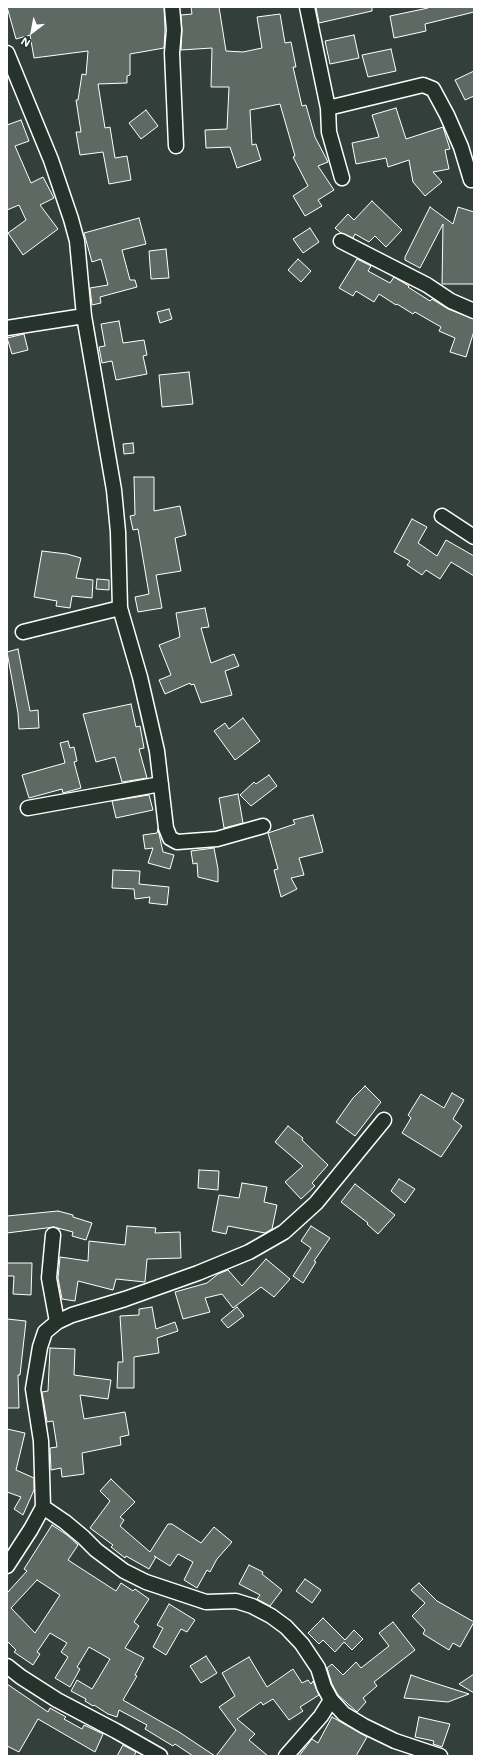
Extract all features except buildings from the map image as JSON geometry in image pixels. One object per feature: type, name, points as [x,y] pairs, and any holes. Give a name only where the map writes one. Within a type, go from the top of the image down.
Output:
[{"type":"street","points":[[172,7],[176,146]]},
{"type":"street","points":[[307,7],[328,108],[329,132],[342,178]]},
{"type":"street","points":[[7,53],[51,160],[71,220],[76,241],[84,316],[114,490],[118,532],[120,608],[140,677],[157,751],[166,828],[170,838],[177,842],[217,839],[264,826]]},
{"type":"street","points":[[328,108],[423,85],[433,89],[448,115],[461,147],[471,180]]},
{"type":"street","points":[[341,241],[427,285],[451,301],[474,311]]},
{"type":"street","points":[[7,328],[84,316]]},
{"type":"street","points":[[442,516],[474,537]]},
{"type":"street","points":[[23,632],[120,608]]},
{"type":"street","points":[[28,808],[161,784]]},
{"type":"street","points":[[7,1566],[31,1529],[43,1507],[41,1441],[33,1389],[40,1347],[45,1332],[57,1322],[198,1273],[249,1252],[284,1232],[316,1203],[384,1120]]},
{"type":"street","points":[[53,1235],[49,1278],[57,1322]]},
{"type":"street","points":[[43,1507],[65,1522],[96,1550],[124,1571],[146,1582],[206,1602],[236,1601],[252,1606],[271,1616],[286,1627],[302,1644],[318,1668],[324,1688],[331,1700],[344,1714],[364,1726],[395,1740],[440,1756]]},
{"type":"street","points":[[7,1666],[21,1677],[57,1700],[160,1756]]},
{"type":"street","points":[[286,1756],[321,1716],[331,1700]]}]
